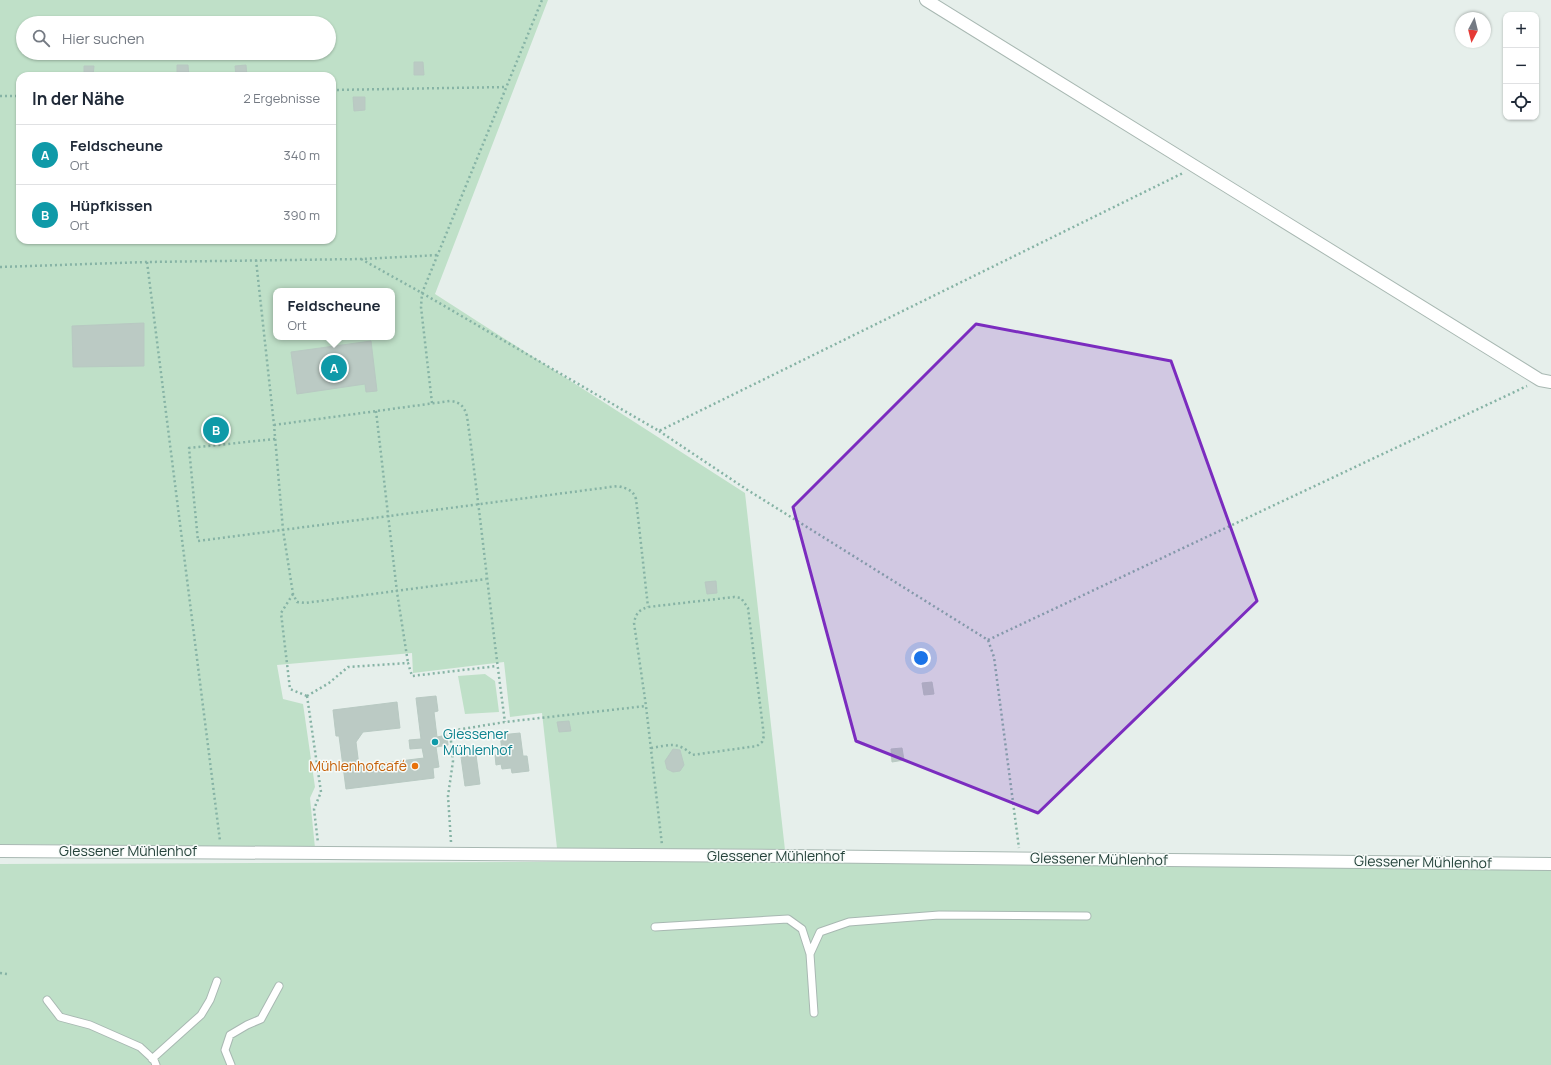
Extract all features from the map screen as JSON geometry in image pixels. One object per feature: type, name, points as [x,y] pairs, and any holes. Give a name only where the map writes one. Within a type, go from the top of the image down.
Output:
[{"type":"street","points":[[926,0],[1195,167],[1546,381]]},
{"type":"street","name":"Glessener Mühlenhof","points":[[0,851],[222,851],[1551,864]]},
{"type":"lane","points":[[810,954],[820,932],[849,922],[939,915],[1087,916]]},
{"type":"lane","points":[[655,927],[788,919],[802,929],[810,954],[814,1013]]},
{"type":"lane","points":[[47,1000],[60,1018],[90,1025],[140,1047],[154,1062],[201,1015],[210,1000],[217,981]]},
{"type":"lane","points":[[231,1065],[225,1050],[230,1035],[261,1019],[279,986]]},
{"type":"path","points":[[432,403],[421,307],[422,293],[439,255],[542,0]]},
{"type":"path","points":[[336,90],[507,87]]},
{"type":"path","points":[[0,96],[16,96]]},
{"type":"path","points":[[659,431],[1195,167]]},
{"type":"path","points":[[0,267],[147,262],[361,259],[439,255]]},
{"type":"path","points":[[361,259],[659,431],[746,489],[988,640],[994,657],[1021,858]]},
{"type":"path","points":[[256,260],[274,425],[283,530],[293,594],[297,602],[305,604],[486,580]]},
{"type":"path","points":[[147,262],[222,851]]},
{"type":"path","points":[[988,640],[1546,381]]},
{"type":"path","points":[[274,425],[450,401],[458,402],[464,408],[467,416],[479,505],[486,580],[505,722]]},
{"type":"path","points":[[376,411],[397,592],[408,663],[412,676],[497,666]]},
{"type":"path","points":[[275,439],[189,448],[198,541],[618,486],[628,489],[634,493],[636,499],[648,607]]},
{"type":"path","points":[[293,594],[281,613],[290,689],[307,696]]},
{"type":"path","points":[[651,748],[674,744],[684,747],[692,755],[757,746],[762,742],[764,736],[748,608],[745,602],[740,598],[734,597],[648,607],[640,609],[636,615],[634,623],[646,706],[651,748],[664,855]]},
{"type":"path","points":[[307,696],[329,683],[348,667],[408,663]]},
{"type":"path","points":[[307,696],[321,792],[314,809],[320,852]]},
{"type":"path","points":[[452,854],[448,796],[453,761],[450,731],[505,722],[646,706]]},
{"type":"path","points":[[0,973],[6,974]]},
{"type":"highlighted area","points":[[976,324],[1171,361],[1257,601],[1038,813],[856,741],[793,507]]},
{"type":"green space","points":[[0,0],[548,0],[435,294],[745,493],[785,850],[557,848],[542,713],[510,717],[504,662],[413,673],[412,653],[277,665],[283,699],[303,704],[315,787],[310,798],[315,848],[0,844]]},
{"type":"green space","points":[[485,674],[495,681],[499,712],[465,714],[458,676]]},
{"type":"green space","points":[[786,861],[1551,867],[1551,1065],[0,1065],[0,864]]},
{"type":"building","points":[[414,62],[423,62],[424,75],[414,75]]},
{"type":"building","points":[[177,65],[188,65],[189,72],[177,72]]},
{"type":"building","points":[[246,65],[247,72],[236,72],[235,66]]},
{"type":"building","points":[[84,66],[94,66],[93,72],[84,72]]},
{"type":"building","points":[[353,97],[365,97],[365,110],[354,111]]},
{"type":"building","points":[[144,323],[144,366],[73,367],[72,326]]},
{"type":"building","points":[[371,341],[377,391],[366,392],[365,384],[297,394],[291,352]]},
{"type":"building","points":[[716,581],[717,593],[707,594],[705,582]]},
{"type":"building","points":[[932,682],[934,694],[924,695],[922,683]]},
{"type":"building","name":"Glessener Mühlenhof","points":[[436,696],[438,711],[434,712],[437,737],[447,735],[448,745],[436,747],[439,767],[433,768],[434,778],[346,789],[339,736],[336,736],[333,710],[397,702],[400,728],[363,732],[356,742],[359,766],[424,758],[422,748],[410,749],[409,740],[421,739],[416,698]]},
{"type":"building","points":[[569,721],[571,731],[559,732],[557,722]]},
{"type":"building","points":[[520,733],[523,756],[527,756],[529,771],[512,773],[511,768],[502,769],[501,764],[496,765],[495,755],[500,755],[499,750],[502,750],[500,735]]},
{"type":"building","points":[[902,748],[904,760],[892,762],[891,749]]},
{"type":"building","points":[[673,749],[680,750],[684,765],[680,771],[673,772],[667,769],[665,761]]},
{"type":"building","points":[[476,755],[480,784],[465,786],[461,757]]},
{"type":"place","name":"Feldscheune","points":[[334,368]]},
{"type":"place","name":"Hüpfkissen","points":[[216,430]]},
{"type":"place","name":"Glessener Mühlenhof","points":[[435,742]]},
{"type":"place","name":"Mühlenhofcafé","points":[[415,766]]}]
